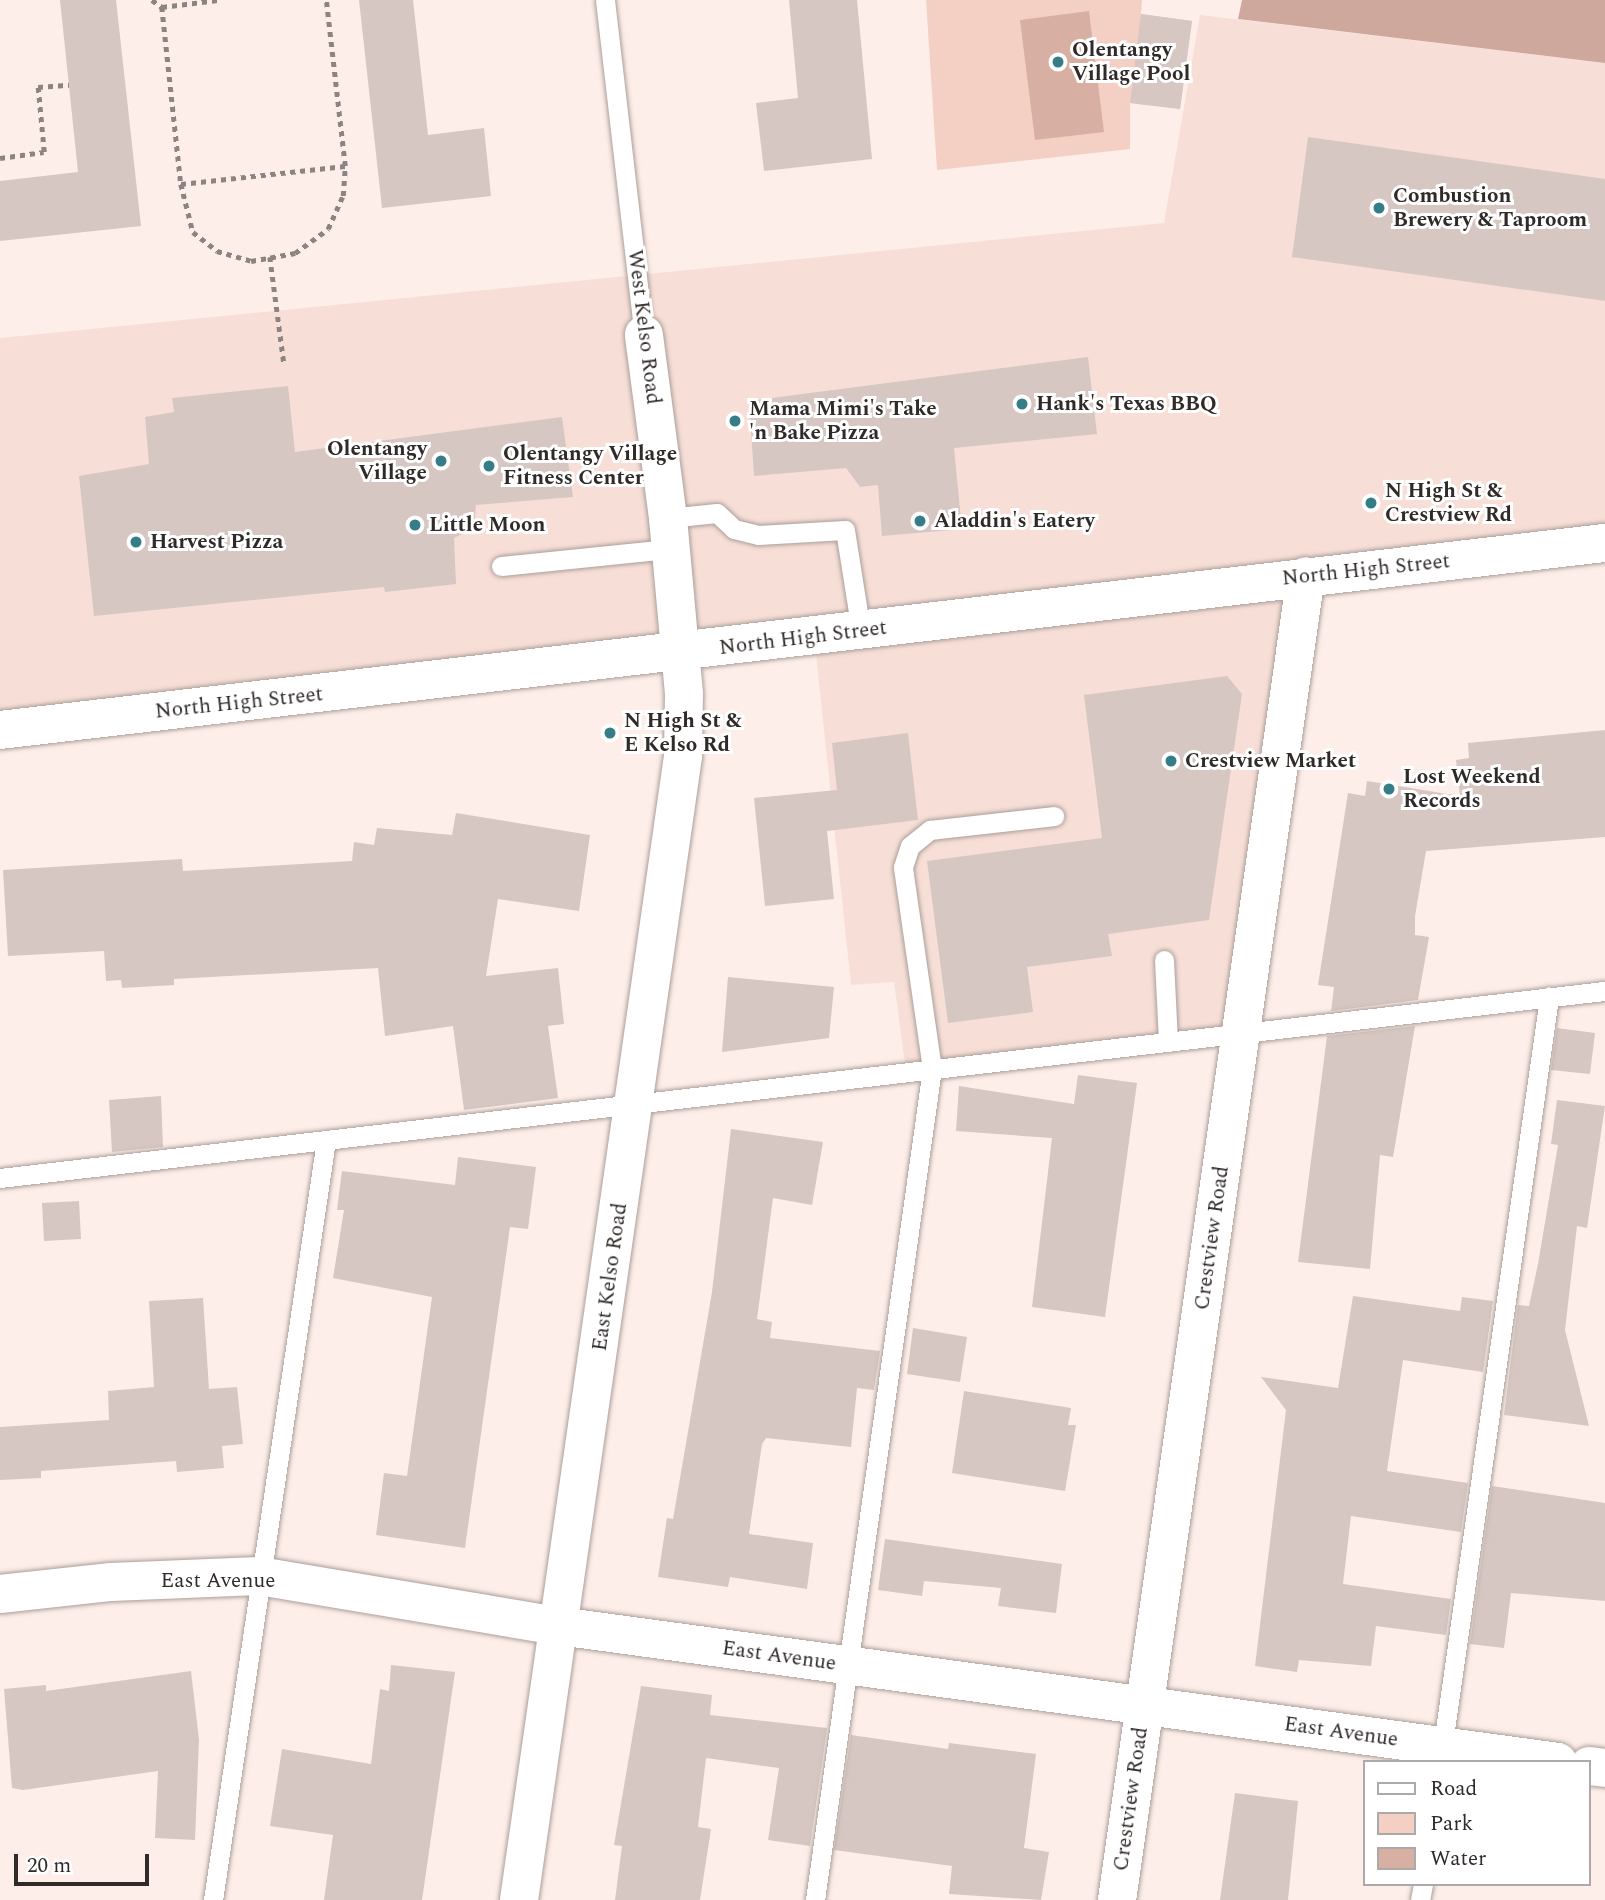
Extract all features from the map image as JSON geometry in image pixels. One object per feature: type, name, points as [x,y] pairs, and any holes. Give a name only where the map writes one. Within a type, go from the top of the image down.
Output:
[{"type":"street","name":"West Kelso Road","points":[[644,335],[680,654]]},
{"type":"street","name":"North High Street","points":[[0,730],[680,654],[1306,576],[1605,543]]},
{"type":"street","name":"Crestview Road","points":[[1117,1900],[1306,576]]},
{"type":"street","name":"East Kelso Road","points":[[519,1900],[636,1104],[683,756],[680,654]]},
{"type":"street","name":"East Avenue","points":[[0,1594],[111,1582],[259,1576],[559,1626],[1145,1706],[1441,1754],[1529,1760]]},
{"type":"lane","name":"West Kelso Road","points":[[606,0],[644,335]]},
{"type":"lane","points":[[501,566],[668,533],[717,513],[734,529],[758,536],[845,530],[860,631]]},
{"type":"lane","points":[[815,1900],[932,1069],[903,867],[910,846],[930,830],[1054,817]]},
{"type":"lane","points":[[1164,960],[1168,1042]]},
{"type":"lane","points":[[0,1178],[1605,991]]},
{"type":"lane","points":[[1441,1754],[1549,997]]},
{"type":"lane","points":[[213,1900],[259,1576],[326,1140]]},
{"type":"path","points":[[152,0],[162,7],[218,0]]},
{"type":"path","points":[[162,7],[181,184],[193,232],[217,251],[251,261],[295,253],[328,229],[343,196],[345,166],[326,0]]},
{"type":"path","points":[[0,158],[44,152],[38,87],[69,85]]},
{"type":"path","points":[[181,184],[345,166]]},
{"type":"path","points":[[270,257],[284,364]]},
{"type":"shaded area","points":[[1242,0],[1605,0],[1605,63],[1238,19]]},
{"type":"shaded area","points":[[1200,15],[1605,63],[1605,552],[1296,591],[1247,1027],[907,1078],[894,982],[851,985],[814,635],[0,726],[0,338],[1164,223]]},
{"type":"green space","name":"Olentangy Village Pool","points":[[926,0],[1142,0],[1141,14],[1192,21],[1180,109],[1130,103],[1130,149],[937,170]]},
{"type":"water","points":[[1089,11],[1104,132],[1035,140],[1020,20]]},
{"type":"building","points":[[60,0],[116,0],[141,226],[0,241],[0,181],[78,172]]},
{"type":"building","points":[[359,0],[413,0],[428,135],[484,128],[491,196],[382,208]]},
{"type":"building","points":[[789,0],[857,0],[872,159],[764,171],[756,103],[798,98]]},
{"type":"building","points":[[1141,14],[1192,21],[1180,109],[1130,103]]},
{"type":"building","points":[[1308,137],[1605,179],[1605,301],[1292,257]]},
{"type":"building","points":[[1088,357],[1097,434],[954,448],[962,529],[882,536],[878,485],[860,487],[846,468],[754,476],[749,401]]},
{"type":"building","points":[[288,386],[295,452],[562,417],[573,497],[476,505],[474,528],[454,538],[456,584],[385,592],[384,587],[94,616],[79,476],[149,464],[145,417],[174,412],[172,398]]},
{"type":"building","points":[[1227,676],[1242,694],[1209,920],[1108,934],[1112,956],[1027,967],[1033,1012],[948,1023],[927,861],[1102,838],[1084,695]]},
{"type":"building","points":[[1605,730],[1605,837],[1426,851],[1415,916],[1415,935],[1429,937],[1418,1000],[1331,1011],[1334,987],[1318,985],[1348,793],[1365,796],[1367,781],[1460,796],[1456,760],[1469,758],[1468,743]]},
{"type":"building","points":[[908,733],[918,820],[827,831],[834,899],[765,906],[754,798],[837,790],[832,743]]},
{"type":"building","points":[[456,813],[590,835],[579,911],[498,899],[486,976],[558,968],[564,1024],[548,1026],[558,1098],[464,1110],[453,1026],[385,1036],[378,968],[174,979],[174,985],[122,988],[121,980],[106,981],[104,951],[8,956],[3,870],[182,859],[183,871],[352,861],[354,842],[374,845],[377,828],[452,835]]},
{"type":"building","points":[[728,977],[834,987],[829,1038],[722,1052]]},
{"type":"building","points":[[1415,1026],[1393,1157],[1380,1155],[1370,1269],[1298,1262],[1327,1036]]},
{"type":"building","points":[[1557,1028],[1595,1033],[1590,1074],[1551,1070]]},
{"type":"building","points":[[1078,1075],[1137,1083],[1105,1317],[1032,1307],[1052,1138],[956,1131],[959,1086],[1074,1104]]},
{"type":"building","points":[[161,1096],[163,1147],[112,1152],[109,1100]]},
{"type":"building","points":[[1557,1100],[1605,1106],[1587,1228],[1577,1226],[1565,1330],[1589,1426],[1504,1415],[1518,1305],[1529,1306],[1538,1264],[1558,1145],[1551,1144]]},
{"type":"building","points":[[731,1129],[823,1142],[812,1205],[773,1198],[757,1319],[772,1322],[770,1338],[880,1351],[874,1390],[857,1388],[851,1447],[766,1438],[762,1444],[749,1534],[813,1543],[807,1589],[730,1577],[728,1587],[658,1577],[667,1518],[673,1519],[712,1292]]},
{"type":"building","points":[[458,1157],[536,1167],[528,1229],[510,1227],[465,1548],[376,1535],[384,1473],[407,1476],[432,1297],[333,1278],[344,1210],[337,1210],[342,1171],[455,1185]]},
{"type":"building","points":[[79,1201],[81,1239],[44,1241],[42,1203]]},
{"type":"building","points":[[1353,1296],[1460,1311],[1462,1297],[1493,1301],[1483,1372],[1403,1360],[1387,1471],[1468,1483],[1461,1532],[1351,1516],[1343,1584],[1451,1599],[1446,1635],[1376,1626],[1371,1666],[1299,1660],[1297,1672],[1255,1666],[1286,1410],[1261,1377],[1338,1388]]},
{"type":"building","points":[[203,1298],[209,1389],[237,1387],[243,1444],[222,1446],[224,1468],[177,1472],[176,1461],[41,1471],[41,1478],[0,1480],[0,1427],[109,1420],[108,1391],[154,1387],[149,1301]]},
{"type":"building","points":[[913,1328],[967,1337],[960,1382],[907,1374]]},
{"type":"building","points":[[964,1391],[1071,1408],[1068,1425],[1076,1425],[1065,1491],[952,1473]]},
{"type":"building","points":[[1492,1486],[1605,1503],[1605,1601],[1511,1593],[1504,1648],[1470,1644]]},
{"type":"building","points":[[885,1539],[1062,1564],[1056,1613],[998,1606],[1001,1588],[924,1581],[922,1596],[878,1590]]},
{"type":"building","points":[[391,1665],[455,1672],[422,1900],[324,1900],[333,1835],[270,1826],[282,1749],[371,1764],[380,1689],[389,1691]]},
{"type":"building","points":[[191,1671],[199,1740],[195,1840],[155,1838],[158,1771],[23,1790],[12,1788],[4,1689],[46,1685],[46,1691]]},
{"type":"building","points":[[641,1686],[712,1695],[710,1715],[827,1728],[810,1846],[768,1840],[779,1768],[706,1758],[698,1827],[711,1829],[700,1900],[615,1900],[622,1846],[614,1845]]},
{"type":"building","points":[[851,1735],[948,1749],[949,1743],[1036,1754],[1024,1848],[1049,1852],[1041,1900],[949,1894],[952,1866],[834,1850]]},
{"type":"building","points":[[1235,1793],[1298,1801],[1288,1900],[1220,1900]]},
{"type":"place","name":"Olentangy Village Pool","points":[[1058,62]]},
{"type":"place","name":"Combustion Brewery & Taproom","points":[[1379,208]]},
{"type":"place","name":"Hank's Texas BBQ","points":[[1022,404]]},
{"type":"place","name":"Mama Mimi's Take 'n Bake Pizza","points":[[735,421]]},
{"type":"place","name":"Olentangy Village","points":[[441,461]]},
{"type":"place","name":"Olentangy Village Fitness Center","points":[[489,466]]},
{"type":"place","name":"N High St & Crestview Rd","points":[[1371,503]]},
{"type":"place","name":"Aladdin's Eatery","points":[[920,521]]},
{"type":"place","name":"Little Moon","points":[[415,525]]},
{"type":"place","name":"Harvest Pizza","points":[[136,542]]},
{"type":"place","name":"N High St & E Kelso Rd","points":[[610,733]]},
{"type":"place","name":"Crestview Market","points":[[1171,761]]},
{"type":"place","name":"Lost Weekend Records","points":[[1389,789]]}]
